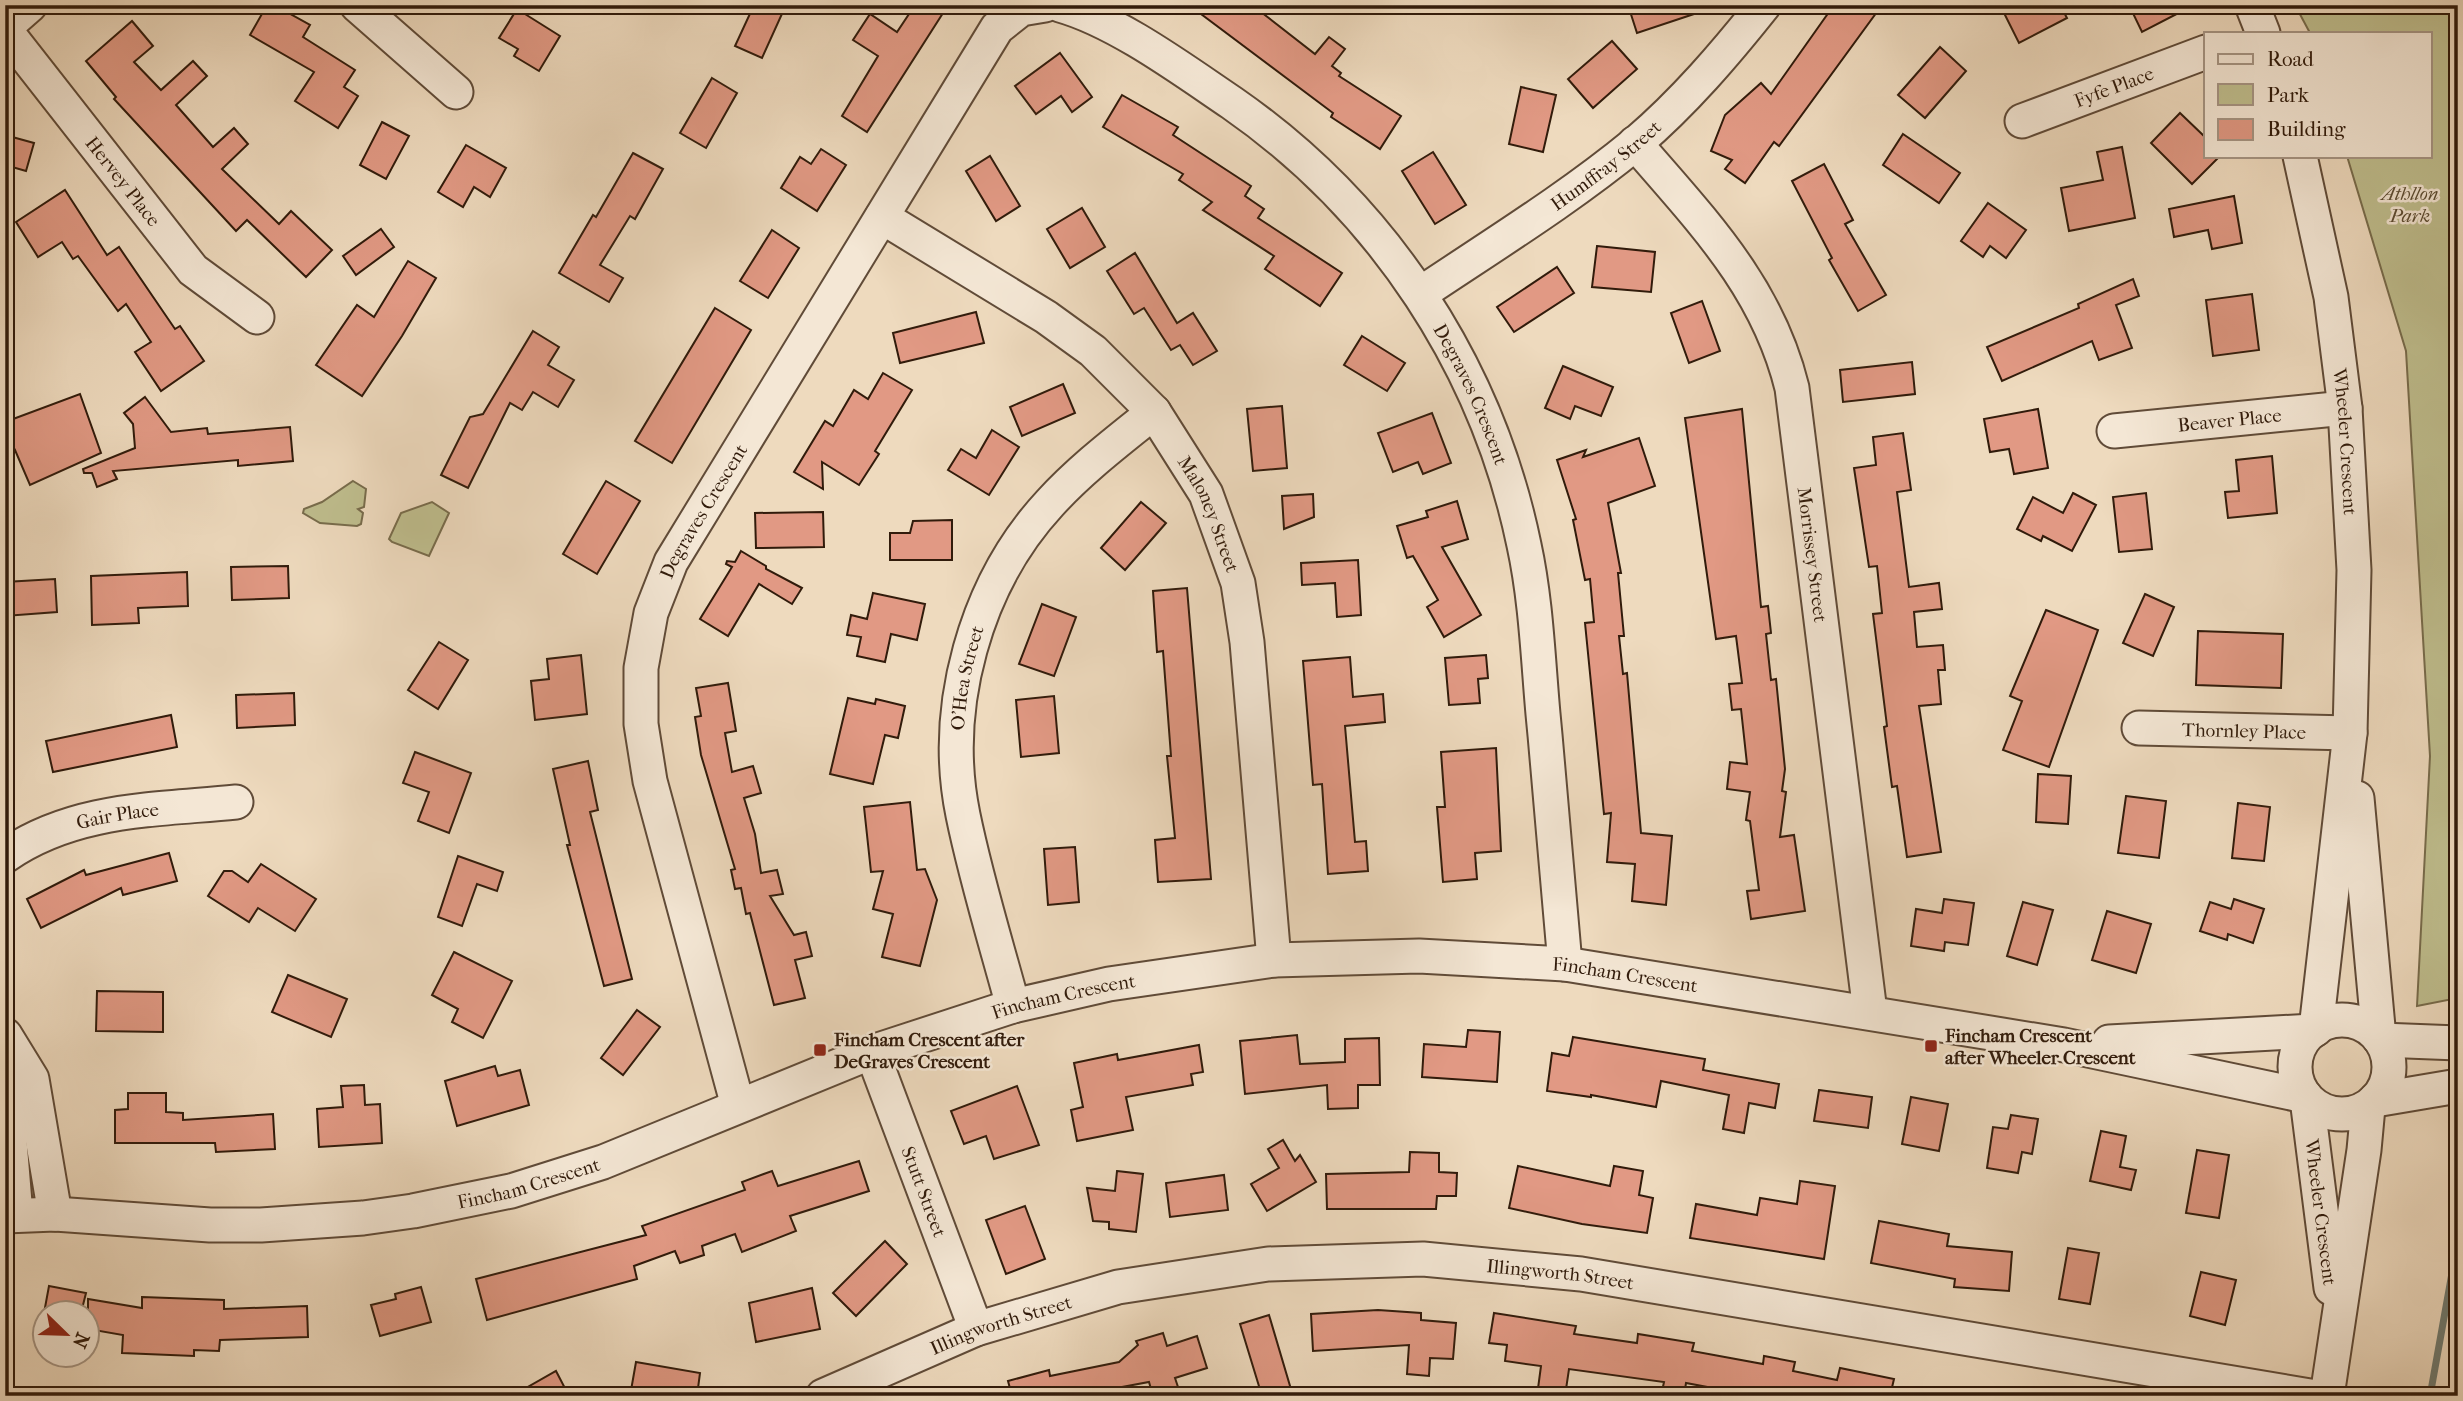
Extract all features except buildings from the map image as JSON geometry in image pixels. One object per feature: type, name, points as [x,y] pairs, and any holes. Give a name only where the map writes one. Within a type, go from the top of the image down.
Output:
[{"type":"street","points":[[5,28],[30,5]]},
{"type":"street","points":[[357,5],[456,92]]},
{"type":"street","name":"Degraves Crescent","points":[[738,1107],[650,781],[640,724],[641,668],[651,613],[671,562],[997,28],[1021,9],[1045,5]]},
{"type":"street","name":"Degraves Crescent","points":[[1060,5],[1089,13],[1201,82],[1265,127],[1351,205],[1420,293],[1478,399],[1506,472],[1525,546],[1535,621],[1565,964]]},
{"type":"street","name":"Humffray Street","points":[[1420,293],[1551,207],[1635,143],[1722,57],[1764,5]]},
{"type":"street","name":"Hervey Place","points":[[5,28],[193,270],[257,317]]},
{"type":"street","name":"Fyfe Place","points":[[2022,121],[2204,53]]},
{"type":"street","name":"Morrissey Street","points":[[1635,143],[1721,244],[1753,289],[1786,363],[1794,401],[1870,1012]]},
{"type":"street","name":"Wheeler Crescent","points":[[2300,158],[2330,297],[2345,408],[2354,570],[2350,733],[2314,1030]]},
{"type":"street","name":"Maloney Street","points":[[882,217],[1046,317],[1093,351],[1154,412],[1206,494],[1238,583],[1247,642],[1274,960]]},
{"type":"street","name":"Beaver Place","points":[[2114,431],[2345,408]]},
{"type":"street","name":"O'Hea Street","points":[[1013,1006],[963,814],[957,752],[967,661],[985,604],[1020,542],[1049,503],[1093,461],[1154,412]]},
{"type":"street","name":"Thornley Place","points":[[2139,728],[2350,733]]},
{"type":"street","name":"Wheeler Crescent","points":[[2350,733],[2380,1039]]},
{"type":"street","name":"Gair Place","points":[[5,856],[52,829],[94,816],[236,802]]},
{"type":"street","name":"Fincham Crescent","points":[[10,1215],[55,1214],[210,1225],[261,1225],[363,1218],[413,1211],[511,1191],[603,1161],[872,1052],[1013,1006],[1109,984],[1274,960],[1419,956],[1565,964],[2064,1045],[2306,1097]]},
{"type":"street","points":[[2372,1104],[2387,1081],[2390,1067],[2380,1039],[2361,1024],[2349,1021],[2337,1021],[2314,1030],[2305,1040],[2296,1062],[2296,1074],[2306,1097],[2331,1113],[2345,1115],[2372,1104],[2458,1086]]},
{"type":"street","name":"Fincham Crescent","points":[[2064,1045],[2314,1030]]},
{"type":"street","points":[[2380,1039],[2458,1042]]},
{"type":"street","points":[[6,1044],[32,1079],[55,1214]]},
{"type":"street","name":"Stutt Street","points":[[872,1052],[976,1329]]},
{"type":"street","points":[[5,1080],[10,1215]]},
{"type":"street","name":"Wheeler Crescent","points":[[2306,1097],[2336,1325]]},
{"type":"street","name":"Wheeler Crescent","points":[[2327,1396],[2372,1104]]},
{"type":"street","name":"Illingworth Street","points":[[823,1396],[976,1329],[1094,1294],[1167,1277],[1319,1260],[1423,1259],[1581,1274],[2310,1396]]},
{"type":"green space","name":"Athllon Park","points":[[2295,5],[2458,5],[2458,998],[2417,1006],[2430,756],[2406,351],[2348,158],[2432,158],[2432,32],[2309,32]]},
{"type":"green space","points":[[353,481],[366,489],[364,507],[358,509],[363,513],[361,524],[320,523],[303,513],[304,509],[322,502]]},
{"type":"green space","points":[[432,502],[449,513],[429,556],[389,539],[401,513]]},
{"type":"waterway","points":[[2430,1396],[2454,1262],[2458,1258]]},
{"type":"place","name":"Fincham Crescent after Wheeler Crescent","points":[[1931,1046]]},
{"type":"place","name":"Fincham Crescent after DeGraves Crescent","points":[[820,1050]]}]
